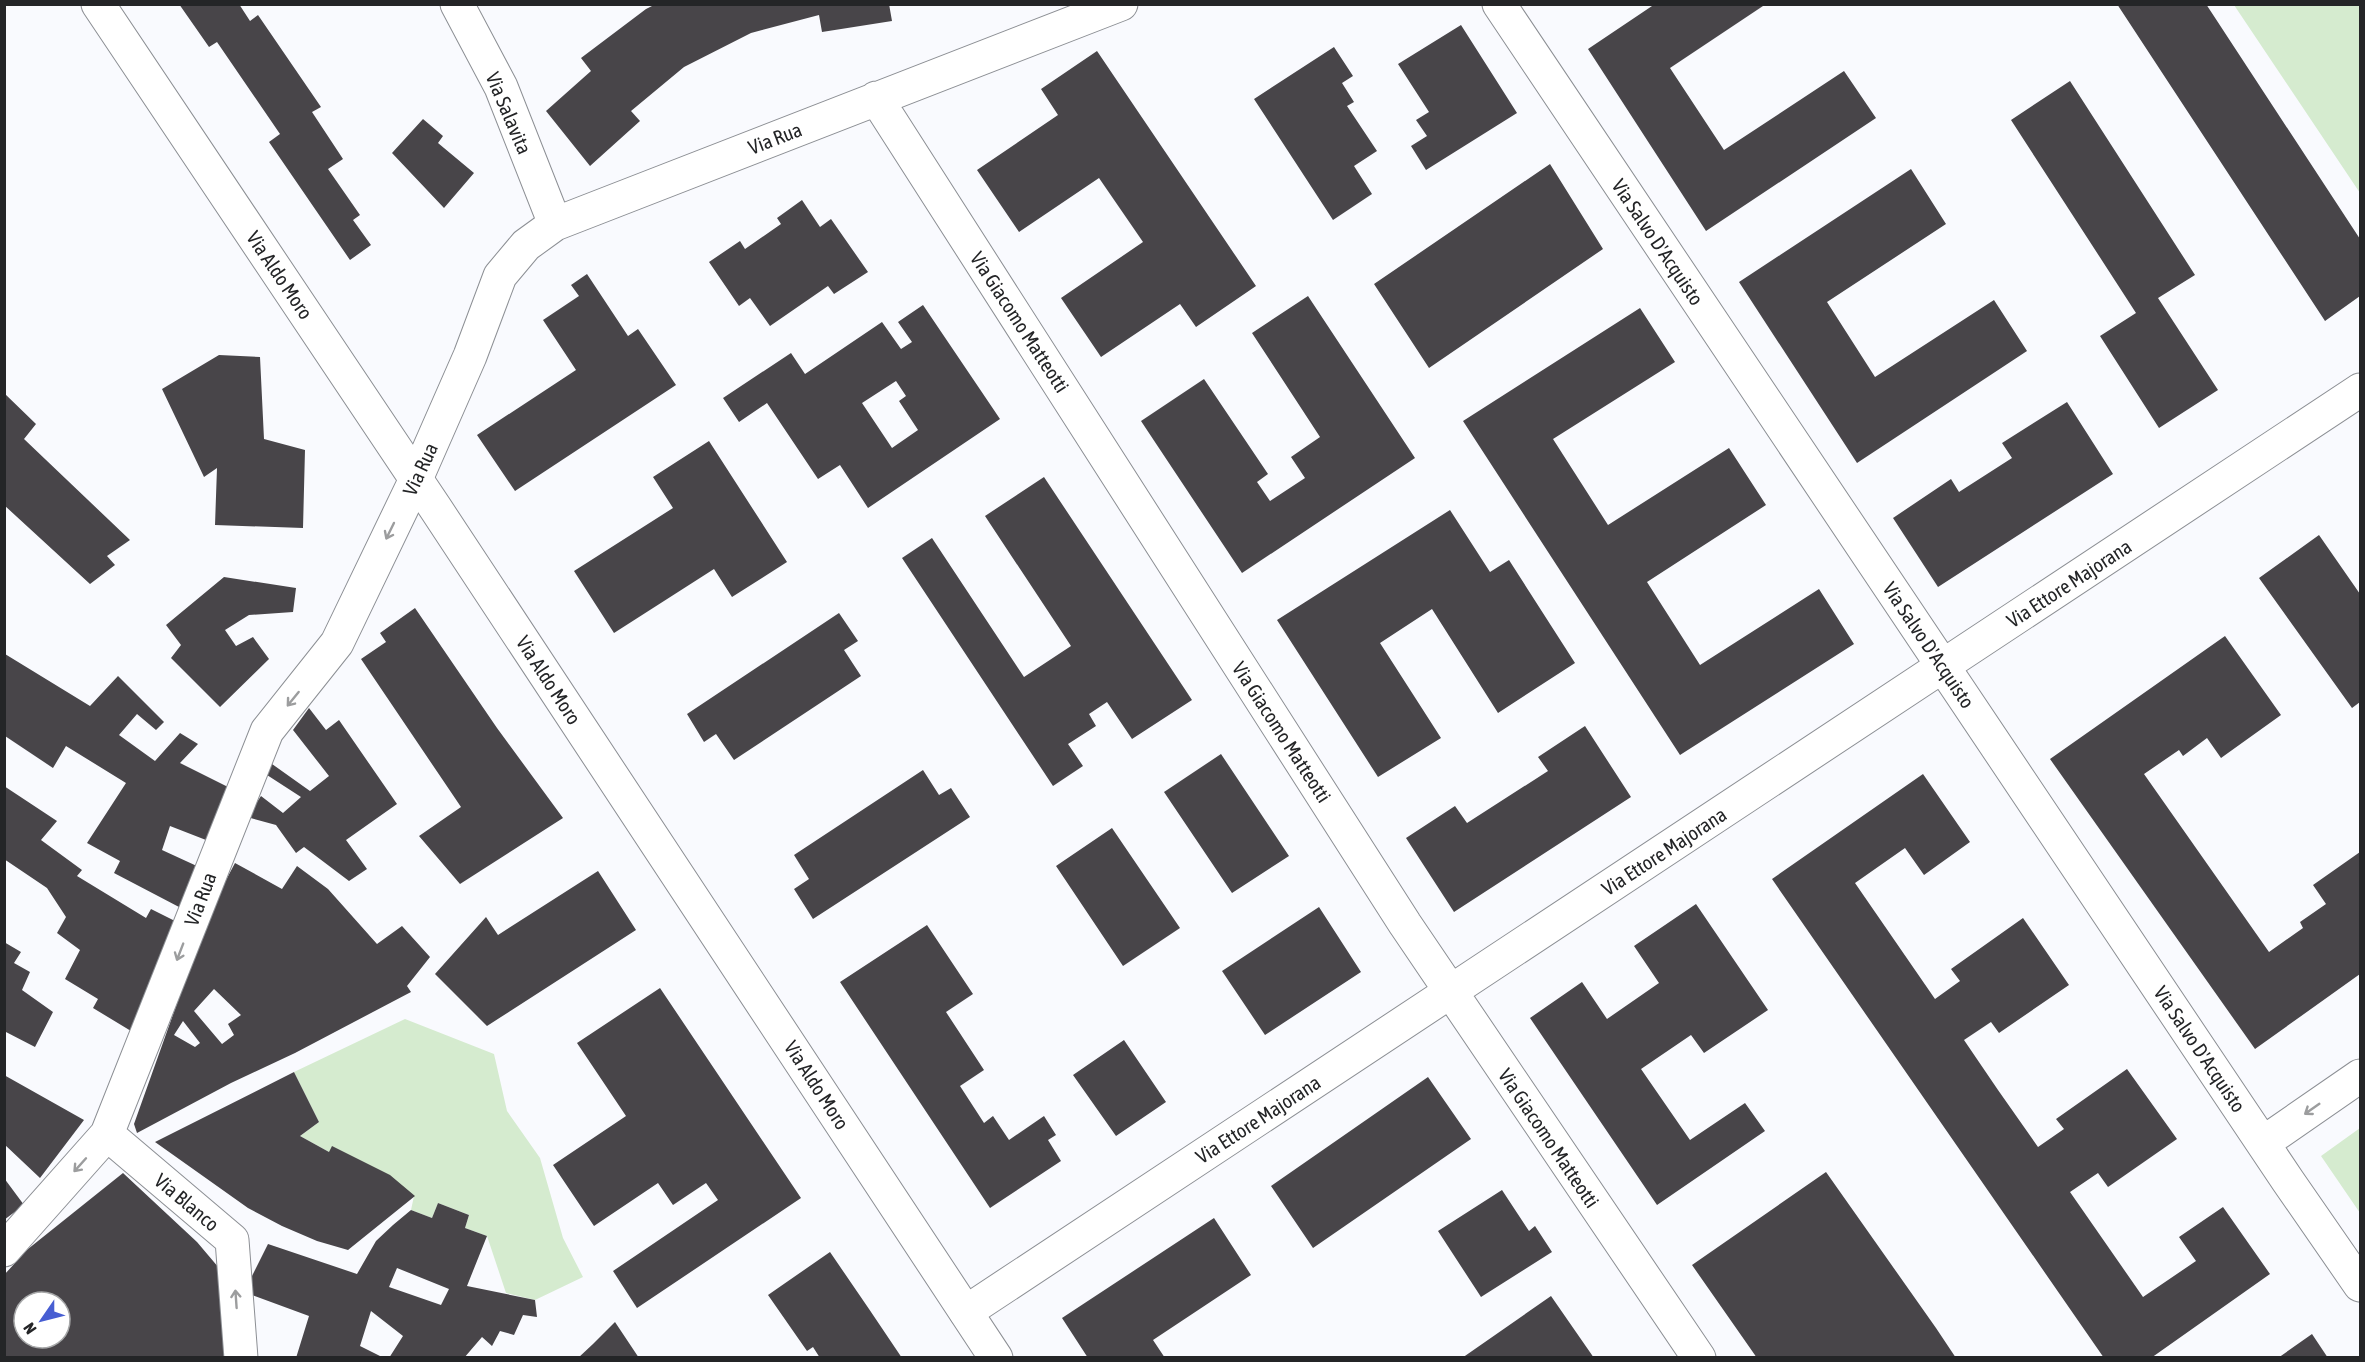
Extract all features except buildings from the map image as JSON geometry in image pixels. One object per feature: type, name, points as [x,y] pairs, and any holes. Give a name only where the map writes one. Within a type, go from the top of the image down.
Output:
[{"type":"street","name":"Via Aldo Moro","points":[[98,4],[416,478],[996,1358]]},
{"type":"street","name":"Via Salavita","points":[[457,4],[501,87],[555,224]]},
{"type":"street","name":"Via Rua","points":[[4,1250],[107,1134],[267,731],[337,644],[416,478],[470,356],[500,276],[526,244],[555,224],[1121,4]]},
{"type":"street","name":"Via Salvo D'Acquisto","points":[[1500,4],[2263,1143],[2361,1285]]},
{"type":"street","name":"Via Giacomo Matteotti","points":[[876,98],[1450,993],[1699,1358]]},
{"type":"street","name":"Via Ettore Majorana","points":[[966,1312],[2361,390]]},
{"type":"street","points":[[2263,1143],[2361,1076]]},
{"type":"street","name":"Via Blanco","points":[[107,1134],[232,1240],[241,1358]]},
{"type":"green space","points":[[2234,5],[2360,5],[2360,193]]},
{"type":"green space","points":[[405,1019],[494,1054],[507,1111],[540,1158],[563,1238],[583,1277],[535,1300],[506,1293],[487,1236],[465,1228],[469,1215],[438,1203],[432,1218],[411,1210],[414,1196],[352,1157],[329,1152],[300,1136],[319,1122],[294,1072]]},
{"type":"green space","points":[[2360,1128],[2360,1213],[2321,1156]]}]
